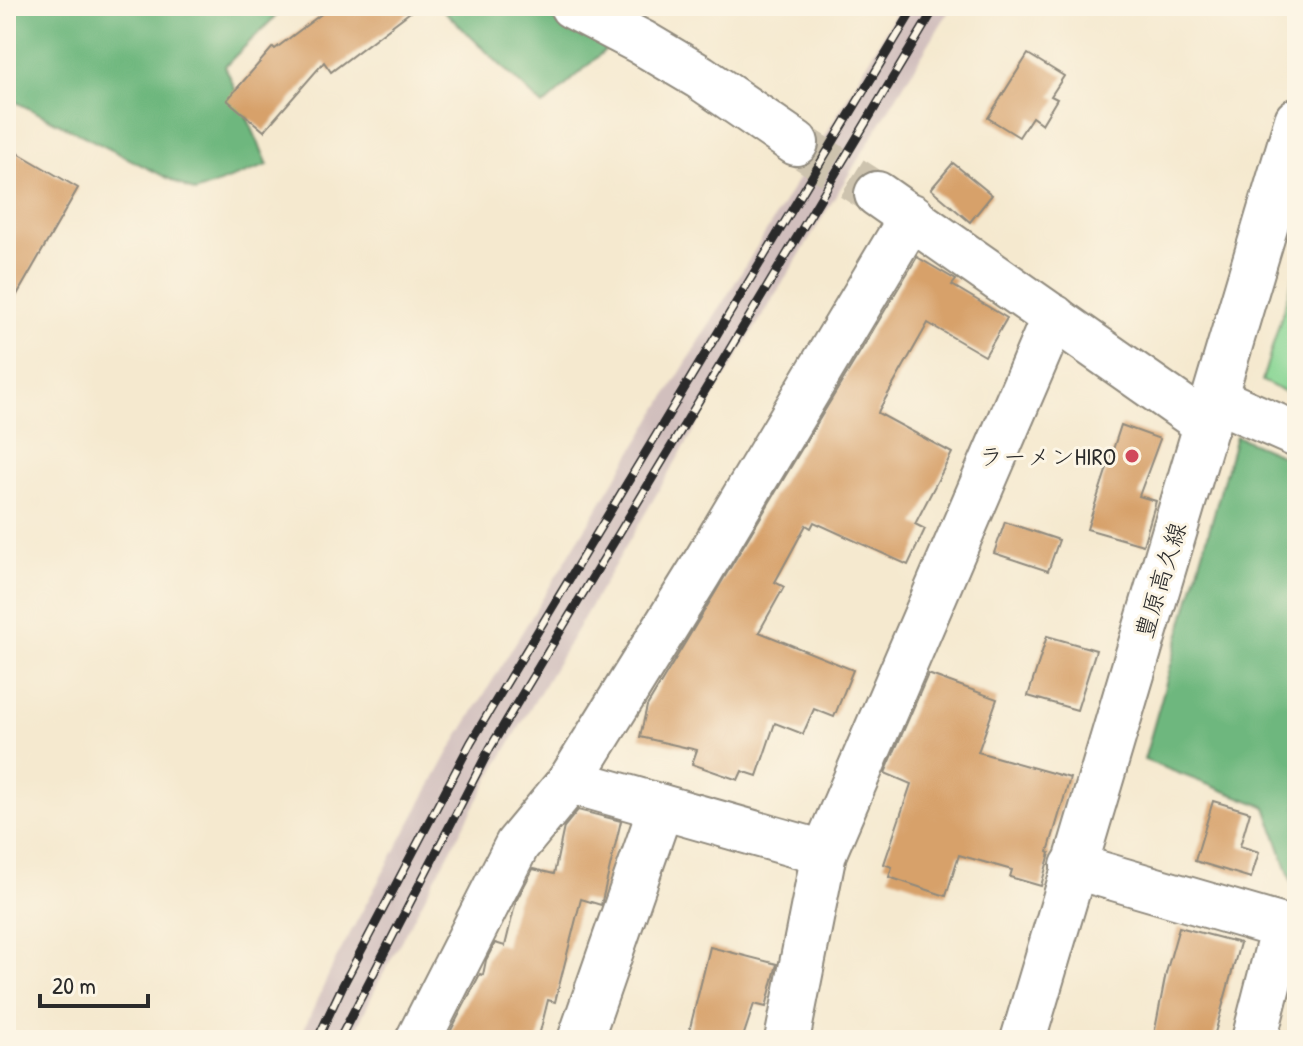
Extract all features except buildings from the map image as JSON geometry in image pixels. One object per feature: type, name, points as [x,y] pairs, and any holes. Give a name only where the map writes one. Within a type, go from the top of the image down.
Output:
[{"type":"street","points":[[572,6],[700,77],[796,143]]},
{"type":"street","name":"豊原高久線","points":[[1023,1040],[1297,120]]},
{"type":"street","points":[[418,1040],[517,845],[570,781],[699,573],[894,205],[1054,317],[1211,412],[1297,435]]},
{"type":"street","points":[[787,1040],[824,853],[1054,317]]},
{"type":"street","points":[[570,781],[824,853]]},
{"type":"street","points":[[580,1040],[661,807]]},
{"type":"street","points":[[1073,866],[1283,927],[1254,1040]]},
{"type":"shaded area","points":[[900,6],[952,6],[742,349],[493,772],[377,985],[351,1040],[299,1040],[335,961],[449,752],[836,117]]},
{"type":"green space","points":[[6,6],[286,6],[225,66],[268,165],[195,192],[6,97]]},
{"type":"green space","points":[[439,6],[654,6],[543,106]]},
{"type":"green space","points":[[1297,264],[1297,398],[1262,381]]},
{"type":"green space","points":[[1236,436],[1297,462],[1297,898],[1266,807],[1144,760]]},
{"type":"tunnel","points":[[796,143],[877,194]]},
{"type":"railway","points":[[317,1040],[471,742],[915,6]]},
{"type":"railway","points":[[339,1040],[490,748],[936,6]]},
{"type":"place","name":"ラーメンHIRO","points":[[1132,456]]}]
